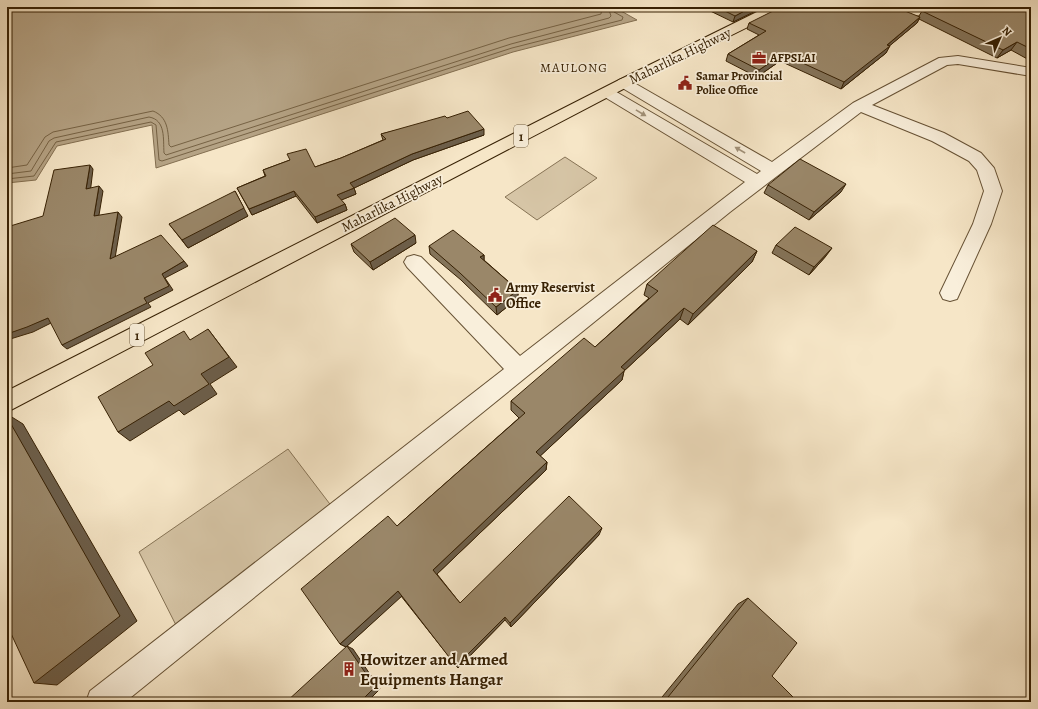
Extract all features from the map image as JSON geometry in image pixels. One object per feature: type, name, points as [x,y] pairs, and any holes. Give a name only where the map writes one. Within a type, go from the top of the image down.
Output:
[{"type":"highway","name":"Maharlika Highway","points":[[7,402],[608,93],[624,83],[777,7]]},
{"type":"lane","points":[[101,702],[724,207],[859,106],[944,61],[958,60],[1031,72]]},
{"type":"lane","points":[[624,83],[766,176]]},
{"type":"lane","points":[[608,93],[766,176]]},
{"type":"lane","points":[[859,106],[938,137],[976,157],[985,168],[993,191],[982,224],[950,293]]},
{"type":"lane","points":[[414,262],[519,370]]},
{"type":"shaded area","points":[[565,157],[597,178],[537,220],[505,197]]},
{"type":"shaded area","points":[[288,449],[339,516],[182,637],[139,552]]},
{"type":"water","points":[[7,7],[614,7],[637,20],[513,52],[156,168],[152,125],[57,146],[36,180],[7,183]]},
{"type":"building","points":[[717,7],[752,7],[735,16]]},
{"type":"building","points":[[781,7],[895,7],[920,17],[887,45],[890,46],[844,82],[783,54],[759,70],[728,54],[766,31],[749,23]]},
{"type":"building","points":[[927,7],[1031,7],[1031,49],[1017,42],[1003,50],[922,11]]},
{"type":"building","points":[[468,111],[484,129],[412,154],[350,183],[354,188],[337,195],[345,204],[315,217],[294,191],[249,209],[237,188],[266,176],[263,170],[290,160],[287,154],[306,149],[315,167],[386,139],[381,134],[445,116],[447,118]]},
{"type":"building","points":[[800,159],[846,184],[814,212],[768,185]]},
{"type":"building","points":[[90,165],[86,189],[99,186],[94,216],[118,212],[110,259],[161,235],[184,261],[162,274],[169,286],[144,298],[147,303],[62,345],[48,318],[7,334],[7,227],[43,216],[54,170]]},
{"type":"building","points":[[235,191],[244,208],[182,240],[169,224]]},
{"type":"building","points":[[395,218],[415,235],[370,262],[351,244]]},
{"type":"building","points":[[713,225],[757,251],[693,314],[684,308],[621,367],[625,370],[536,452],[547,462],[433,570],[460,603],[569,496],[602,528],[510,623],[505,617],[456,666],[398,591],[340,644],[301,589],[388,516],[397,526],[525,413],[511,401],[584,338],[595,347],[658,291],[647,284]]},
{"type":"building","points":[[795,227],[832,248],[814,267],[776,245]]},
{"type":"building","points":[[453,230],[484,255],[480,257],[518,290],[496,307],[429,246]]},
{"type":"building","points":[[208,329],[229,357],[201,374],[209,384],[174,406],[169,401],[118,432],[98,397],[153,365],[145,353],[184,331],[190,340]]},
{"type":"building","points":[[7,417],[120,616],[34,683],[7,625]]},
{"type":"building","points":[[748,598],[797,643],[772,676],[798,702],[664,702]]},
{"type":"building","name":"Howitzer and Armed Equipments Hangar","points":[[347,646],[375,687],[360,702],[286,702]]},
{"type":"place","name":"AFPSLAI","points":[[759,58]]},
{"type":"place","name":"Samar Provincial Police Office","points":[[685,83]]},
{"type":"place","name":"Army Reservist Office","points":[[495,295]]},
{"type":"place","name":"Howitzer and Armed Equipments Hangar","points":[[349,669]]},
{"type":"district","name":"MAULONG","points":[[574,67]]}]
